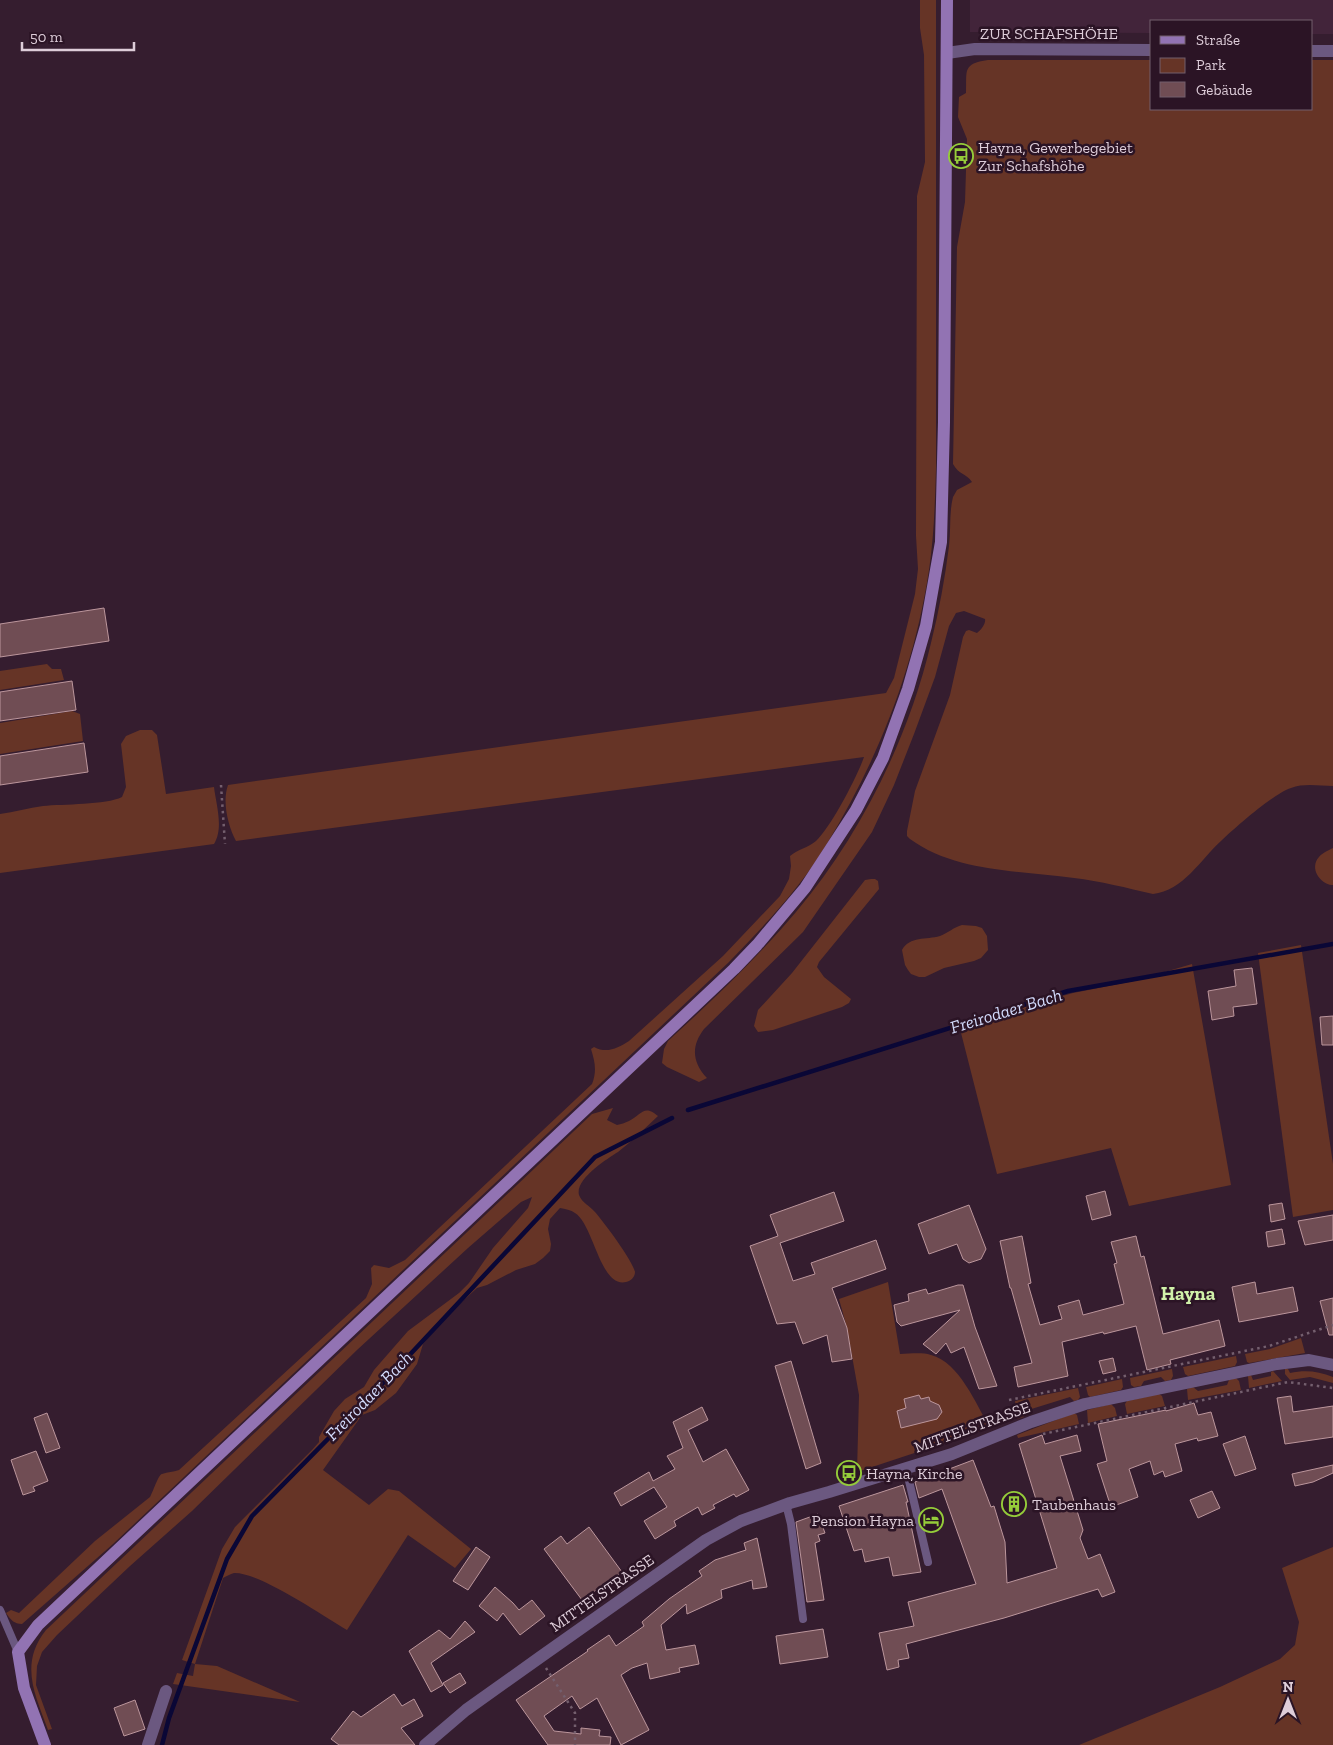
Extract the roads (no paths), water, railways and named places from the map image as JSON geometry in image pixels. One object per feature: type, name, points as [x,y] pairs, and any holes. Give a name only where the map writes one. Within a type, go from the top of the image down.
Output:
[{"type":"main road","points":[[45,1745],[24,1688],[18,1652],[38,1625],[734,969],[805,888],[856,810],[883,758],[908,689],[926,626],[941,542],[944,422],[947,0]]},
{"type":"street","name":"ZUR SCHAFSHÖHE","points":[[947,53],[975,49],[1150,50]]},
{"type":"street","points":[[1313,51],[1333,51]]},
{"type":"street","name":"MITTELSTRASSE","points":[[425,1745],[466,1710],[539,1658],[706,1540],[741,1521],[786,1504],[952,1454],[1031,1422],[1085,1404],[1277,1364],[1310,1360],[1333,1364]]},
{"type":"street","points":[[148,1745],[166,1691]]},
{"type":"lane","points":[[906,1468],[928,1562]]},
{"type":"lane","points":[[786,1504],[792,1524],[803,1619]]},
{"type":"lane","points":[[0,1610],[18,1652]]},
{"type":"waterway","name":"Freirodaer Bach","points":[[688,1110],[1068,991],[1333,944]]},
{"type":"waterway","name":"Freirodaer Bach","points":[[162,1745],[169,1718],[227,1559],[252,1516],[388,1378],[595,1157],[672,1118]]},
{"type":"place","name":"Hayna, Gewerbegebiet Zur Schafshöhe","points":[[961,156]]},
{"type":"place","name":"Hayna, Kirche","points":[[849,1473]]},
{"type":"place","name":"Taubenhaus","points":[[1014,1504]]},
{"type":"place","name":"Pension Hayna","points":[[931,1520]]},
{"type":"district","name":"Hayna","points":[[1188,1293]]}]
